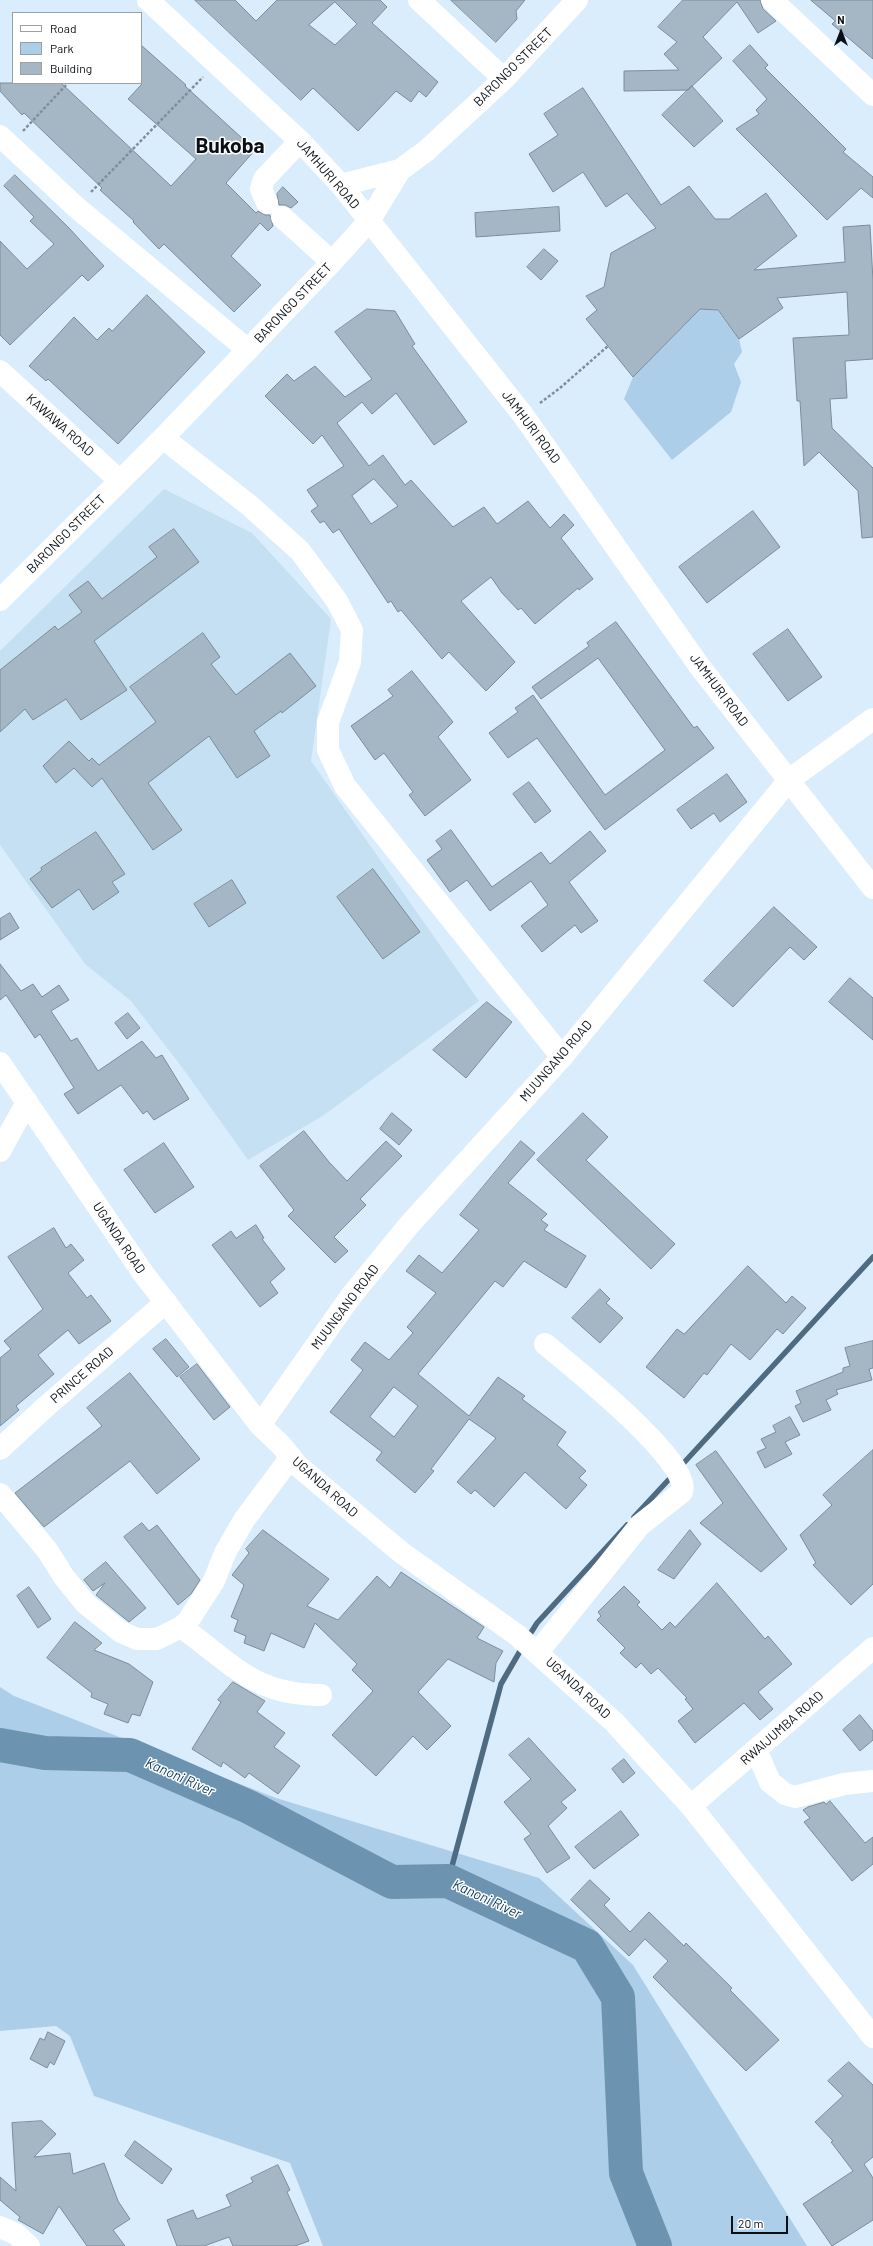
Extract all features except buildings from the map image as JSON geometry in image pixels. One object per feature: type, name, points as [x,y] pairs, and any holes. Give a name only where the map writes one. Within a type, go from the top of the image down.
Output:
[{"type":"street","name":"JAMHURI ROAD","points":[[148,0],[300,141],[341,185],[523,415],[700,667],[873,888]]},
{"type":"street","points":[[419,0],[504,79]]},
{"type":"street","name":"BARONGO STREET","points":[[0,600],[119,480],[163,438],[332,262],[369,221],[400,170],[426,151],[504,79],[578,0]]},
{"type":"street","points":[[772,0],[873,95]]},
{"type":"street","points":[[4,141],[76,207],[248,350]]},
{"type":"street","points":[[300,141],[264,179],[260,189],[275,210],[332,262]]},
{"type":"street","points":[[341,185],[400,170]]},
{"type":"street","name":"KAWAWA ROAD","points":[[0,371],[119,480]]},
{"type":"street","points":[[163,438],[249,505],[300,551],[337,601],[352,630],[350,662],[328,722],[328,750],[346,786],[562,1057]]},
{"type":"street","name":"MUUNGANO ROAD","points":[[260,1425],[351,1296],[409,1225],[562,1057],[789,780],[873,719]]},
{"type":"street","name":"UGANDA ROAD","points":[[0,1063],[143,1273],[260,1425],[297,1464],[402,1553],[517,1635],[538,1652],[614,1722],[691,1806],[873,2037]]},
{"type":"street","points":[[0,1151],[26,1102]]},
{"type":"street","name":"PRINCE ROAD","points":[[0,1449],[41,1411],[166,1302]]},
{"type":"street","points":[[538,1652],[640,1525],[682,1492],[683,1489],[683,1483],[676,1471],[642,1428],[545,1344]]},
{"type":"street","points":[[0,1494],[47,1550],[64,1577],[86,1604],[110,1625],[121,1632],[137,1639],[157,1639],[181,1627],[188,1621],[214,1581],[225,1553],[244,1520],[291,1457]]},
{"type":"street","points":[[181,1627],[244,1676],[283,1693],[321,1695]]},
{"type":"street","name":"RWAIJUMBA ROAD","points":[[691,1806],[873,1648]]},
{"type":"street","points":[[756,1750],[770,1782],[785,1794],[795,1797],[844,1784],[873,1781]]},
{"type":"street","points":[[0,2227],[16,2234],[29,2246]]},
{"type":"path","points":[[76,207],[216,63]]},
{"type":"path","points":[[4,141],[67,84]]},
{"type":"path","points":[[523,415],[560,388],[608,346]]},
{"type":"shaded area","points":[[164,489],[252,533],[331,619],[311,761],[479,1001],[324,1115],[248,1160],[184,1070],[131,1001],[85,964],[0,845],[0,651]]},
{"type":"green space","points":[[700,309],[717,310],[739,339],[742,352],[734,364],[741,382],[731,412],[672,460],[624,399],[633,377]]},
{"type":"green space","points":[[0,1687],[14,1696],[276,1798],[539,1878],[633,1965],[807,2246],[323,2246],[290,2163],[94,2096],[70,2036],[56,2026],[0,2031]]},
{"type":"waterway","points":[[680,1467],[873,1257]]},
{"type":"waterway","points":[[634,1517],[673,1475]]},
{"type":"waterway","points":[[527,1639],[537,1623],[627,1525]]},
{"type":"waterway","points":[[448,1881],[501,1684],[523,1646]]},
{"type":"waterway","name":"Kanoni River","points":[[0,1745],[45,1753],[130,1755],[249,1807],[392,1882],[448,1881],[587,1946],[618,1997],[626,2173],[655,2246]]},
{"type":"district","name":"Bukoba","points":[[230,146]]}]
